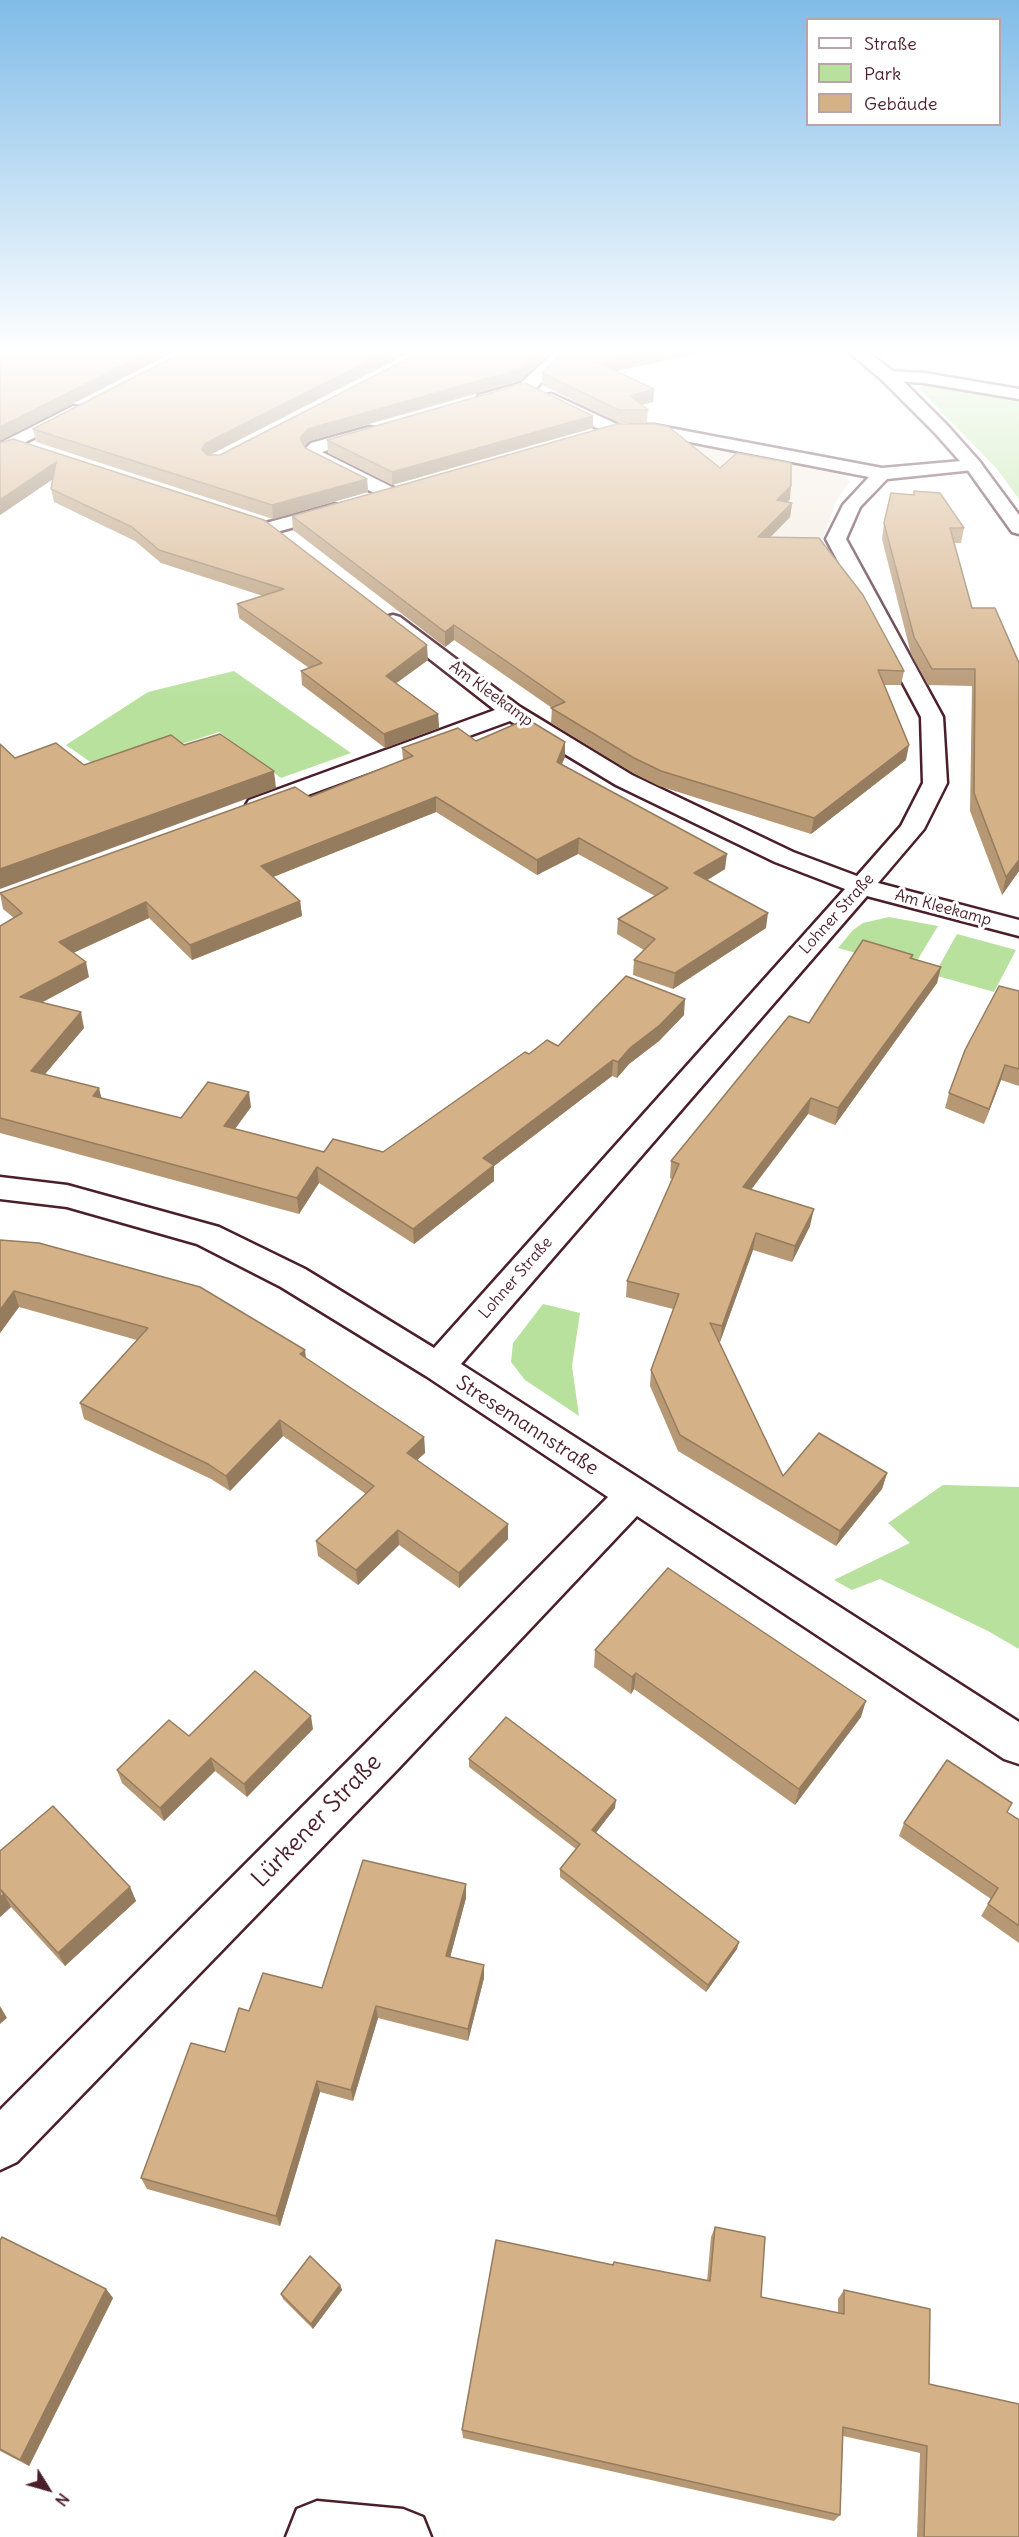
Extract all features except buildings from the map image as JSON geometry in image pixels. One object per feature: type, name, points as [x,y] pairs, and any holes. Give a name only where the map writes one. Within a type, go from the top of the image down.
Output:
[{"type":"street","points":[[340,466],[400,492],[370,500]]},
{"type":"street","points":[[843,466],[882,474],[959,466]]},
{"type":"street","points":[[974,466],[1019,528]]},
{"type":"street","name":"Lohner Straße","points":[[438,1367],[788,967],[863,887],[912,829],[935,783],[932,717],[836,539],[852,505],[882,474]]},
{"type":"street","points":[[251,519],[282,534],[348,506]]},
{"type":"street","name":"Am Kleekamp","points":[[376,608],[512,712],[624,780],[784,857],[863,887],[1019,928]]},
{"type":"street","points":[[232,814],[512,712]]},
{"type":"street","name":"Stresemannstraße","points":[[0,1188],[67,1196],[208,1235],[293,1278],[438,1367],[632,1496],[1019,1745]]},
{"type":"street","name":"Lürkener Straße","points":[[0,2145],[365,1773],[632,1496]]},
{"type":"street","points":[[314,2537],[317,2529],[403,2537]]},
{"type":"shaded area","points":[[680,466],[804,466],[843,474],[850,481],[836,501],[823,538],[760,548]]},
{"type":"green space","points":[[994,466],[1019,466],[1019,499]]},
{"type":"green space","points":[[234,671],[351,753],[281,778],[219,732],[102,770],[66,745],[148,692]]},
{"type":"green space","points":[[889,917],[938,926],[912,969],[838,948],[853,930],[863,923]]},
{"type":"green space","points":[[957,934],[1016,950],[994,992],[934,975]]},
{"type":"green space","points":[[543,1304],[580,1313],[572,1366],[579,1416],[525,1380],[511,1362],[513,1343]]},
{"type":"green space","points":[[943,1485],[1019,1487],[1019,1649],[988,1631],[880,1579],[852,1590],[834,1580],[910,1543],[888,1523]]}]
